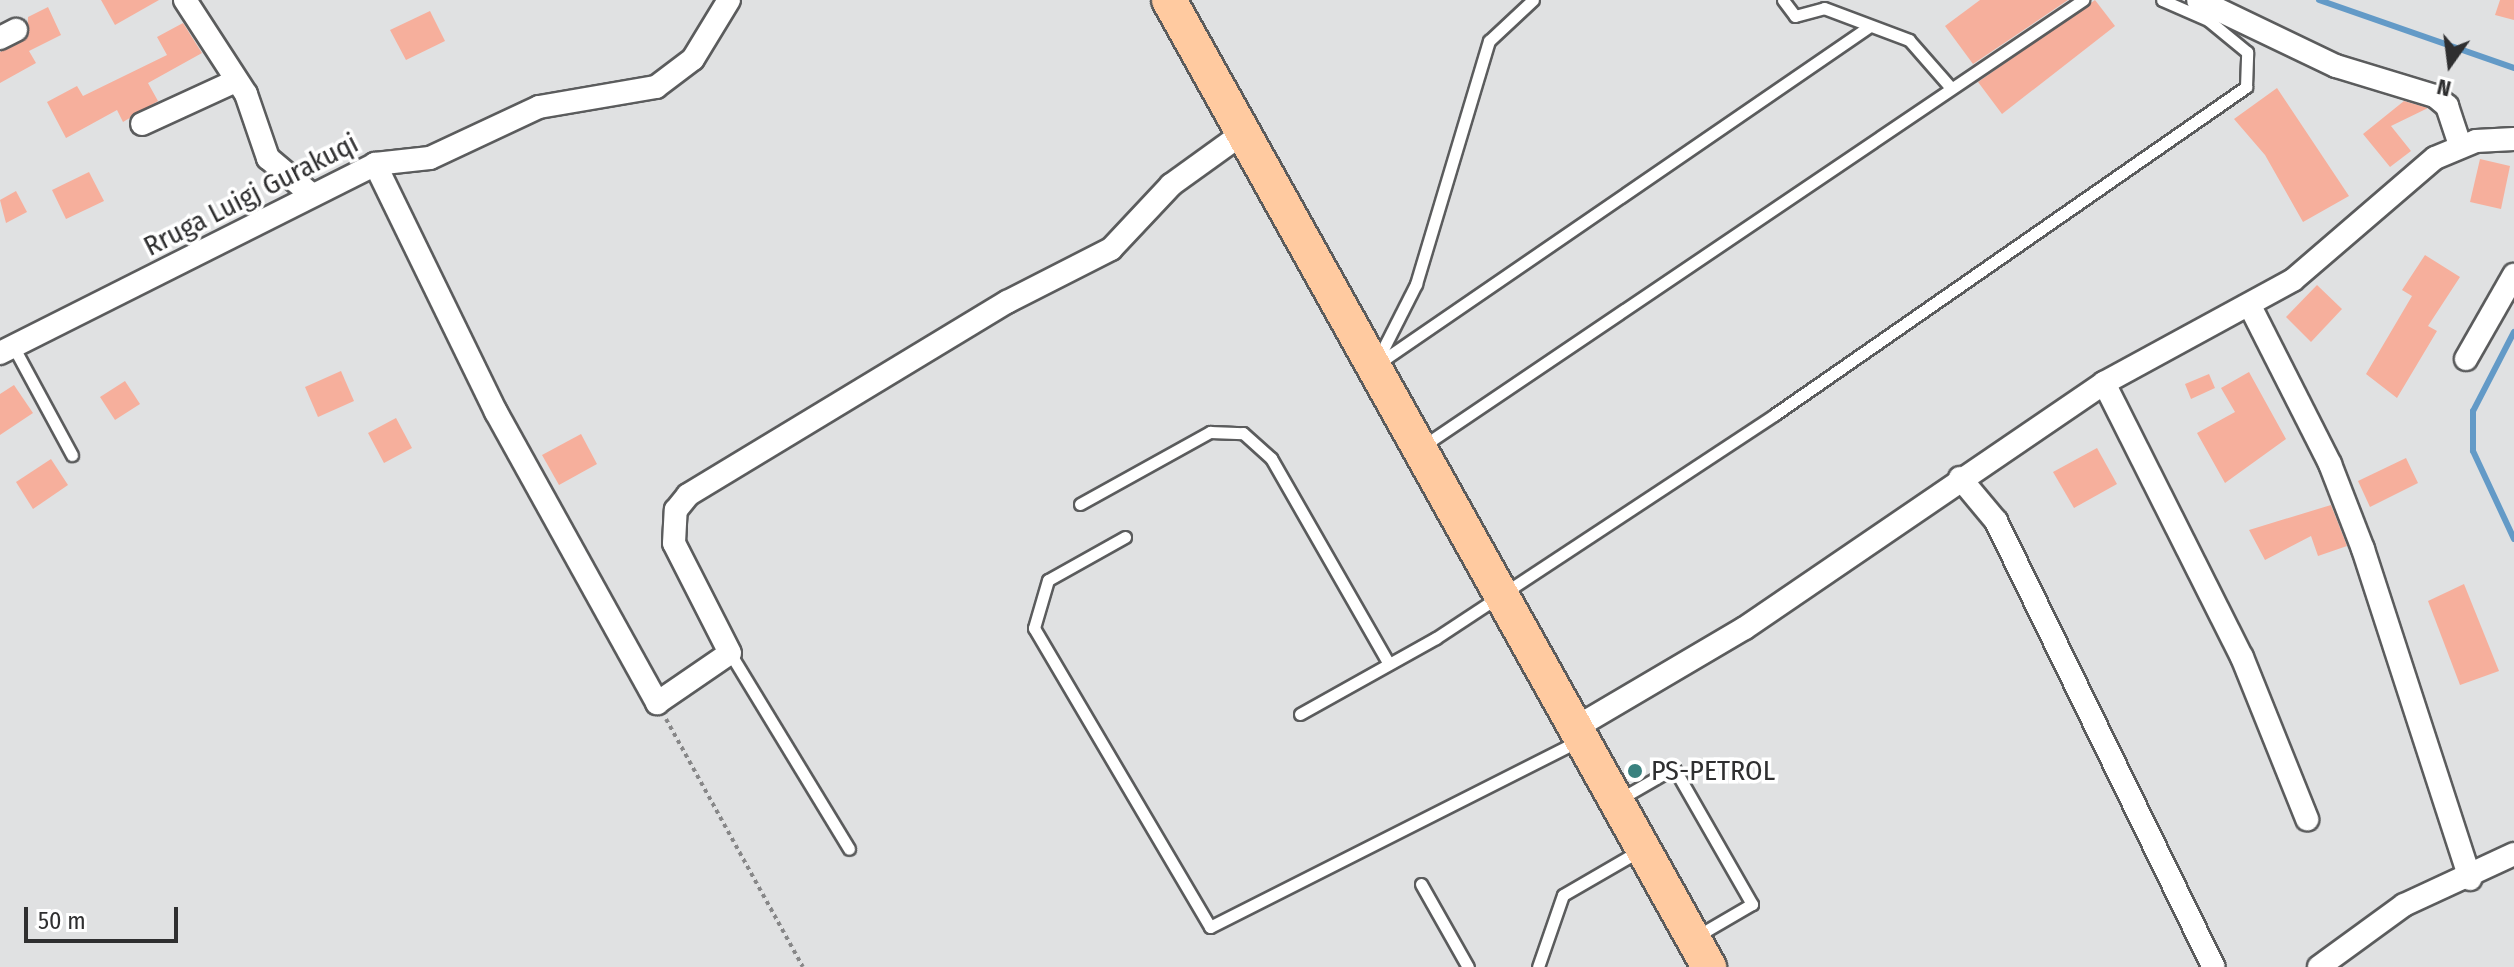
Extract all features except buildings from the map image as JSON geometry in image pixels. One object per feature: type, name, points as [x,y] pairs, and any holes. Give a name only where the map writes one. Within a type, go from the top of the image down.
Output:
[{"type":"main road","points":[[1169,0],[1701,953]]},
{"type":"street","points":[[185,0],[236,81],[268,158],[312,195]]},
{"type":"street","name":"Rruga Luigj Gurakuqi","points":[[6,349],[375,164],[430,158],[539,107],[656,87],[693,59],[729,0]]},
{"type":"street","points":[[2198,0],[2336,66],[2435,96],[2447,106],[2460,145]]},
{"type":"street","points":[[142,124],[236,81]]},
{"type":"street","points":[[375,164],[496,412],[657,703],[730,653],[674,543],[676,510],[688,495],[1043,281],[1111,249],[1171,185],[1243,133]]},
{"type":"street","points":[[1576,734],[1745,628],[1960,478],[2104,383],[2250,306],[2332,252],[2435,158],[2460,145],[2514,139]]},
{"type":"street","points":[[2466,359],[2514,275]]},
{"type":"street","points":[[2250,306],[2330,464],[2363,549],[2470,879]]},
{"type":"street","points":[[2104,383],[2242,657],[2307,819]]},
{"type":"street","points":[[1960,478],[1996,521],[2214,967]]},
{"type":"street","points":[[2319,967],[2404,905],[2470,879],[2514,854]]},
{"type":"lane","points":[[1374,367],[1416,284],[1489,41],[1533,0]]},
{"type":"lane","points":[[1783,0],[1795,16],[1824,8],[1909,40],[1951,88]]},
{"type":"lane","points":[[1419,449],[2083,0]]},
{"type":"lane","points":[[1300,714],[1389,664],[1500,595],[1977,280],[2246,87],[2247,52],[2208,20],[2162,0]]},
{"type":"lane","points":[[1374,367],[1870,26]]},
{"type":"lane","points":[[6,349],[72,455]]},
{"type":"lane","points":[[1080,504],[1210,432],[1243,433],[1271,458],[1389,664]]},
{"type":"lane","points":[[1125,537],[1048,580],[1034,628],[1210,927],[1576,734]]},
{"type":"lane","points":[[730,653],[849,849]]},
{"type":"lane","points":[[1616,801],[1674,768],[1752,904],[1701,953]]},
{"type":"lane","points":[[1538,967],[1563,895],[1642,848]]},
{"type":"lane","points":[[1421,884],[1468,967]]},
{"type":"path","points":[[657,703],[803,967]]},
{"type":"waterway","points":[[2319,0],[2514,68]]},
{"type":"waterway","points":[[2514,332],[2473,411],[2473,451],[2514,539]]},
{"type":"place","name":"PS-PETROL","points":[[1635,771]]}]
